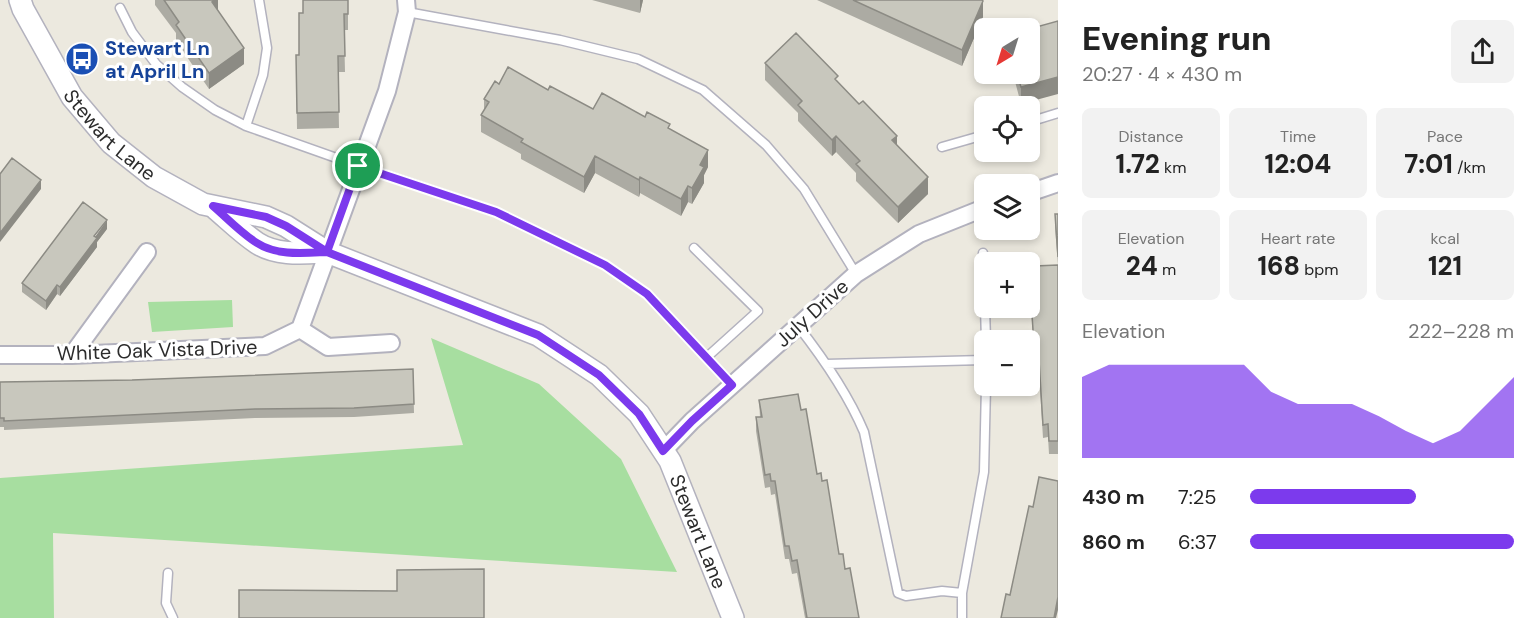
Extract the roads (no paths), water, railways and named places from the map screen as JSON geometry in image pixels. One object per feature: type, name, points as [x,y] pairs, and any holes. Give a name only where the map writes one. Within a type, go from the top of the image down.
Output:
[{"type":"street","name":"Stewart Lane","points":[[20,0],[72,97],[111,143],[154,177],[203,204],[213,206],[258,244],[277,251],[297,254],[327,252],[538,335],[599,375],[639,414],[670,461],[733,618]]},
{"type":"street","points":[[391,343],[328,347],[300,329],[387,91],[406,6]]},
{"type":"street","points":[[1040,189],[1058,183]]},
{"type":"street","name":"July Drive","points":[[663,451],[692,421],[856,274],[919,234],[974,212]]},
{"type":"street","points":[[72,354],[147,252]]},
{"type":"street","name":"White Oak Vista Drive","points":[[0,355],[265,346],[300,329]]},
{"type":"lane","points":[[246,126],[262,75],[267,48],[259,0]]},
{"type":"lane","points":[[406,6],[638,59],[703,90],[766,145],[804,189],[856,274]]},
{"type":"lane","points":[[120,8],[132,32],[156,64],[182,87],[215,110],[246,126],[496,212],[605,265],[647,294],[732,385]]},
{"type":"lane","points":[[1040,119],[1058,113]]},
{"type":"lane","points":[[942,147],[974,138]]},
{"type":"lane","points":[[694,248],[759,311],[706,357]]},
{"type":"lane","points":[[798,326],[826,364],[857,415],[864,432],[898,593],[906,596],[942,591],[962,593]]},
{"type":"lane","points":[[826,364],[974,360]]},
{"type":"lane","points":[[962,618],[962,593],[984,472],[986,396]]},
{"type":"lane","points":[[168,573],[166,603],[173,618]]},
{"type":"place","name":"Stewart Ln at April Ln","points":[[82,59]]}]
